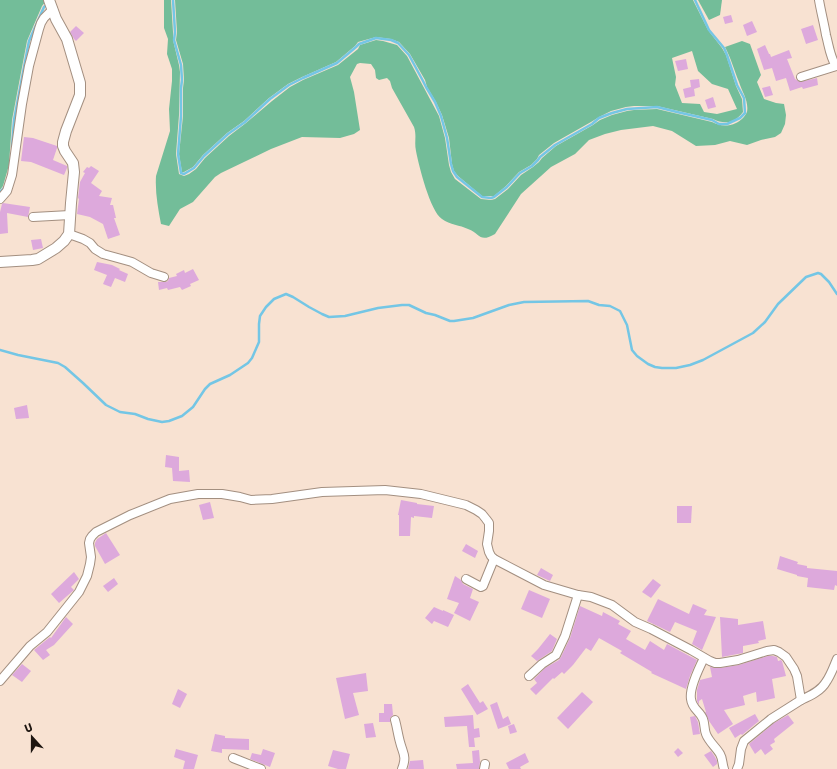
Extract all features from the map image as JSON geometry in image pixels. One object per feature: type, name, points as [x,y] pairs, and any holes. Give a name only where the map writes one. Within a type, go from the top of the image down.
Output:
[{"type":"street","points":[[801,77],[837,66],[830,52],[819,0]]},
{"type":"street","points":[[0,199],[7,191],[12,175],[29,66],[41,22],[51,5]]},
{"type":"street","points":[[0,262],[38,259],[56,248],[69,234],[74,172],[73,163],[65,151],[63,142],[66,130],[80,95],[81,88],[67,39],[56,19],[51,5]]},
{"type":"street","points":[[33,217],[70,215]]},
{"type":"street","points":[[69,234],[83,239],[103,254],[132,262],[151,273],[164,277]]},
{"type":"street","points":[[0,681],[30,646],[47,632],[79,592],[90,564],[89,543],[92,536],[96,532],[130,515],[170,499],[198,494],[240,496],[251,500],[272,499],[322,492],[385,490],[421,494],[466,504],[482,514],[489,523],[487,544],[489,552],[494,559],[544,585],[578,595],[591,597],[612,605],[635,622],[651,629],[710,662],[720,663],[738,660],[767,651],[774,650],[779,652],[786,657],[794,669],[797,676],[801,700]]},
{"type":"street","points":[[466,579],[481,587],[483,586],[494,559]]},
{"type":"street","points":[[529,676],[542,664],[556,655],[565,636],[578,595]]},
{"type":"street","points":[[704,658],[691,692],[690,700],[693,707],[702,715],[706,735],[719,752],[724,769]]},
{"type":"street","points":[[737,769],[744,742],[772,719],[822,688],[827,682],[837,659]]},
{"type":"street","points":[[395,720],[405,759],[402,769]]},
{"type":"street","points":[[232,758],[261,769]]},
{"type":"green space","points":[[0,0],[46,1],[42,6],[27,41],[12,120],[9,165],[3,186],[0,190]]},
{"type":"green space","points":[[164,0],[171,0],[173,40],[180,72],[176,154],[179,174],[184,176],[196,169],[205,158],[229,136],[290,87],[338,65],[358,49],[360,45],[376,40],[397,45],[407,56],[439,116],[445,138],[451,172],[455,179],[481,199],[495,199],[556,146],[600,120],[612,115],[634,110],[657,109],[721,125],[730,125],[738,122],[747,112],[747,104],[725,47],[742,41],[750,44],[761,75],[757,82],[764,99],[784,104],[786,115],[785,124],[781,133],[775,137],[747,145],[730,141],[715,145],[696,146],[672,131],[653,126],[621,130],[589,140],[575,154],[551,167],[521,194],[495,234],[490,237],[483,238],[468,229],[445,221],[433,207],[422,177],[415,145],[414,127],[392,88],[390,81],[387,78],[379,80],[376,78],[375,70],[371,64],[360,63],[357,64],[350,77],[360,130],[354,134],[340,138],[302,137],[271,149],[221,173],[215,177],[193,202],[180,209],[169,226],[161,224],[156,182],[156,176],[170,131],[169,109],[172,69],[167,54],[168,39],[164,28]]},
{"type":"green space","points":[[175,0],[693,0],[708,30],[726,55],[742,99],[743,112],[733,121],[722,122],[657,106],[634,106],[611,111],[554,143],[539,155],[531,165],[519,172],[494,196],[482,196],[454,171],[449,138],[442,115],[427,87],[425,80],[410,54],[399,42],[391,39],[376,37],[358,42],[336,62],[288,84],[269,98],[244,121],[227,133],[203,155],[193,167],[182,172],[179,154],[183,116],[184,80],[183,64],[176,40]],"holes":[[[692,51],[698,71],[712,84],[728,89],[737,109],[717,114],[704,112],[700,104],[682,103],[675,85],[676,77],[672,58]]]},
{"type":"green space","points":[[698,0],[722,0],[720,15],[709,20]]},
{"type":"building","points":[[731,15],[733,22],[725,24],[723,17]]},
{"type":"building","points":[[752,21],[757,32],[747,36],[743,25]]},
{"type":"building","points":[[813,25],[818,40],[806,44],[801,29]]},
{"type":"building","points":[[76,26],[84,33],[76,41],[70,32]]},
{"type":"building","points":[[765,45],[771,57],[789,50],[792,58],[787,59],[795,79],[800,82],[817,78],[818,85],[803,89],[802,87],[790,91],[786,78],[776,81],[772,68],[764,70],[757,49]]},
{"type":"building","points":[[686,59],[688,69],[678,71],[675,61]]},
{"type":"building","points":[[699,79],[700,87],[694,89],[695,96],[685,98],[683,89],[691,87],[690,80]]},
{"type":"building","points":[[770,86],[773,95],[765,97],[762,88]]},
{"type":"building","points":[[713,97],[716,107],[708,109],[705,100]]},
{"type":"building","points":[[24,137],[33,138],[57,146],[53,160],[67,166],[64,175],[31,162],[21,161]]},
{"type":"building","points":[[91,166],[99,171],[91,183],[102,191],[99,196],[112,198],[110,205],[113,205],[116,218],[114,218],[120,235],[108,239],[103,224],[90,217],[77,214],[80,182],[85,173],[83,172],[87,167],[89,168]]},
{"type":"building","points":[[3,203],[30,207],[28,217],[7,213],[8,233],[0,234],[0,212]]},
{"type":"building","points":[[41,239],[43,248],[33,250],[31,240]]},
{"type":"building","points":[[97,262],[112,265],[128,274],[125,282],[115,278],[111,287],[103,284],[107,275],[94,270]]},
{"type":"building","points":[[193,269],[199,280],[190,284],[191,286],[182,290],[180,287],[168,290],[167,288],[159,290],[158,282],[166,282],[169,278],[177,276],[176,274],[184,270],[185,273]]},
{"type":"building","points":[[27,405],[29,418],[16,419],[14,408]]},
{"type":"building","points":[[166,455],[179,457],[179,471],[189,470],[190,482],[173,481],[172,468],[165,467]]},
{"type":"building","points":[[401,500],[434,506],[432,518],[411,517],[410,536],[399,536],[398,515]]},
{"type":"building","points":[[210,502],[214,518],[203,520],[199,505]]},
{"type":"building","points":[[677,506],[692,506],[691,523],[677,523]]},
{"type":"building","points":[[106,533],[120,555],[105,564],[95,546],[95,543],[97,539]]},
{"type":"building","points":[[466,544],[478,551],[475,558],[462,551]]},
{"type":"building","points":[[780,556],[798,562],[797,564],[807,566],[807,568],[837,571],[837,586],[835,585],[834,590],[807,587],[808,578],[777,569]]},
{"type":"building","points":[[541,568],[553,575],[550,581],[537,575]]},
{"type":"building","points":[[74,572],[79,579],[71,587],[74,590],[59,603],[51,594]]},
{"type":"building","points":[[455,576],[461,580],[463,584],[473,589],[470,598],[479,602],[470,621],[454,613],[459,603],[447,599]]},
{"type":"building","points":[[114,578],[118,584],[108,592],[103,586]]},
{"type":"building","points":[[653,579],[661,585],[651,598],[642,592]]},
{"type":"building","points":[[529,590],[550,599],[542,618],[521,609]]},
{"type":"building","points":[[658,599],[689,614],[693,604],[707,610],[704,615],[716,617],[702,650],[692,644],[697,631],[675,622],[670,632],[647,621]]},
{"type":"building","points":[[580,606],[602,616],[603,612],[620,621],[618,624],[631,631],[626,639],[645,650],[650,641],[664,650],[667,644],[697,660],[686,689],[651,673],[652,672],[620,653],[622,651],[599,638],[591,651],[586,648],[564,674],[562,672],[554,679],[553,678],[536,695],[530,689],[537,683],[534,679],[545,668],[559,660],[561,657],[570,638]]},
{"type":"building","points":[[434,607],[454,615],[448,627],[434,621],[432,624],[425,618]]},
{"type":"building","points":[[66,617],[73,624],[54,645],[46,650],[50,655],[43,660],[34,650],[50,637],[51,638]]},
{"type":"building","points":[[720,617],[738,619],[738,625],[763,621],[766,639],[758,641],[759,643],[743,646],[743,653],[722,657]]},
{"type":"building","points":[[550,634],[557,639],[552,651],[537,661],[531,656]]},
{"type":"building","points":[[768,656],[777,657],[778,661],[782,661],[786,676],[772,679],[775,698],[757,702],[756,692],[743,696],[745,705],[724,710],[733,724],[718,734],[709,721],[702,699],[699,701],[699,705],[697,701],[697,690],[700,680],[712,677],[710,667],[720,668],[739,665]]},
{"type":"building","points":[[22,664],[31,671],[22,682],[12,675]]},
{"type":"building","points":[[366,673],[368,691],[353,693],[359,715],[345,719],[336,678]]},
{"type":"building","points":[[468,684],[480,703],[483,701],[488,709],[477,715],[461,689]]},
{"type":"building","points":[[178,689],[187,694],[180,708],[172,704]]},
{"type":"building","points":[[582,692],[593,702],[568,729],[557,718]]},
{"type":"building","points":[[497,702],[503,719],[508,716],[511,724],[498,729],[490,705]]},
{"type":"building","points":[[384,704],[392,704],[393,715],[390,718],[390,722],[379,722],[379,713],[384,713]]},
{"type":"building","points":[[755,714],[759,721],[742,735],[741,734],[735,738],[729,728]]},
{"type":"building","points":[[473,715],[474,729],[479,728],[480,737],[474,738],[475,747],[469,747],[467,726],[445,727],[444,717]]},
{"type":"building","points":[[788,715],[794,723],[774,739],[775,742],[770,745],[773,749],[765,755],[761,749],[755,754],[749,744],[774,723]]},
{"type":"building","points":[[695,716],[698,722],[700,734],[693,735],[690,717]]},
{"type":"building","points":[[373,723],[376,737],[366,738],[364,724]]},
{"type":"building","points":[[514,724],[517,732],[510,734],[508,726]]},
{"type":"building","points":[[215,734],[225,736],[225,738],[249,739],[249,750],[222,749],[222,753],[211,751]]},
{"type":"building","points":[[678,748],[683,753],[678,757],[674,752]]},
{"type":"building","points":[[176,749],[198,755],[194,769],[183,769],[185,761],[174,757]]},
{"type":"building","points":[[263,749],[275,753],[270,767],[250,759],[252,753],[261,755]]},
{"type":"building","points":[[333,750],[350,754],[346,769],[338,769],[328,766]]},
{"type":"building","points":[[479,750],[479,769],[457,769],[456,764],[473,763],[472,751]]},
{"type":"building","points":[[711,751],[717,761],[717,764],[713,767],[704,755]]},
{"type":"building","points":[[525,753],[529,762],[520,767],[521,769],[509,769],[506,763]]},
{"type":"building","points":[[423,760],[424,769],[408,769],[410,761]]},
{"type":"waterway","points":[[173,0],[174,40],[181,65],[182,80],[178,154],[181,173],[184,174],[194,168],[204,156],[228,134],[245,122],[270,99],[289,85],[337,63],[359,44],[376,38],[391,40],[398,43],[409,55],[441,116],[453,171],[457,177],[482,197],[491,198],[507,187],[520,173],[532,166],[540,157],[555,145],[592,124],[599,118],[612,113],[627,109],[657,107],[712,120],[719,124],[727,124],[740,118],[745,113],[744,98],[737,85],[724,48],[709,30],[695,0]]},
{"type":"waterway","points":[[12,147],[14,120],[29,41],[44,7],[48,4]]},
{"type":"waterway","points":[[0,192],[5,187]]},
{"type":"waterway","points":[[0,350],[58,363],[65,367],[106,405],[120,412],[135,414],[162,422],[182,416],[193,407],[210,384],[230,375],[248,363],[252,358],[259,342],[260,316],[274,299],[286,294],[329,317],[345,316],[378,308],[409,305],[426,313],[450,321],[473,318],[509,305],[524,302],[588,301],[599,305],[610,306],[620,311],[627,325],[632,350],[637,356],[648,364],[662,368],[676,368],[690,365],[703,360],[753,333],[765,322],[778,304],[806,277],[818,273],[821,274],[829,282],[837,294]]}]
